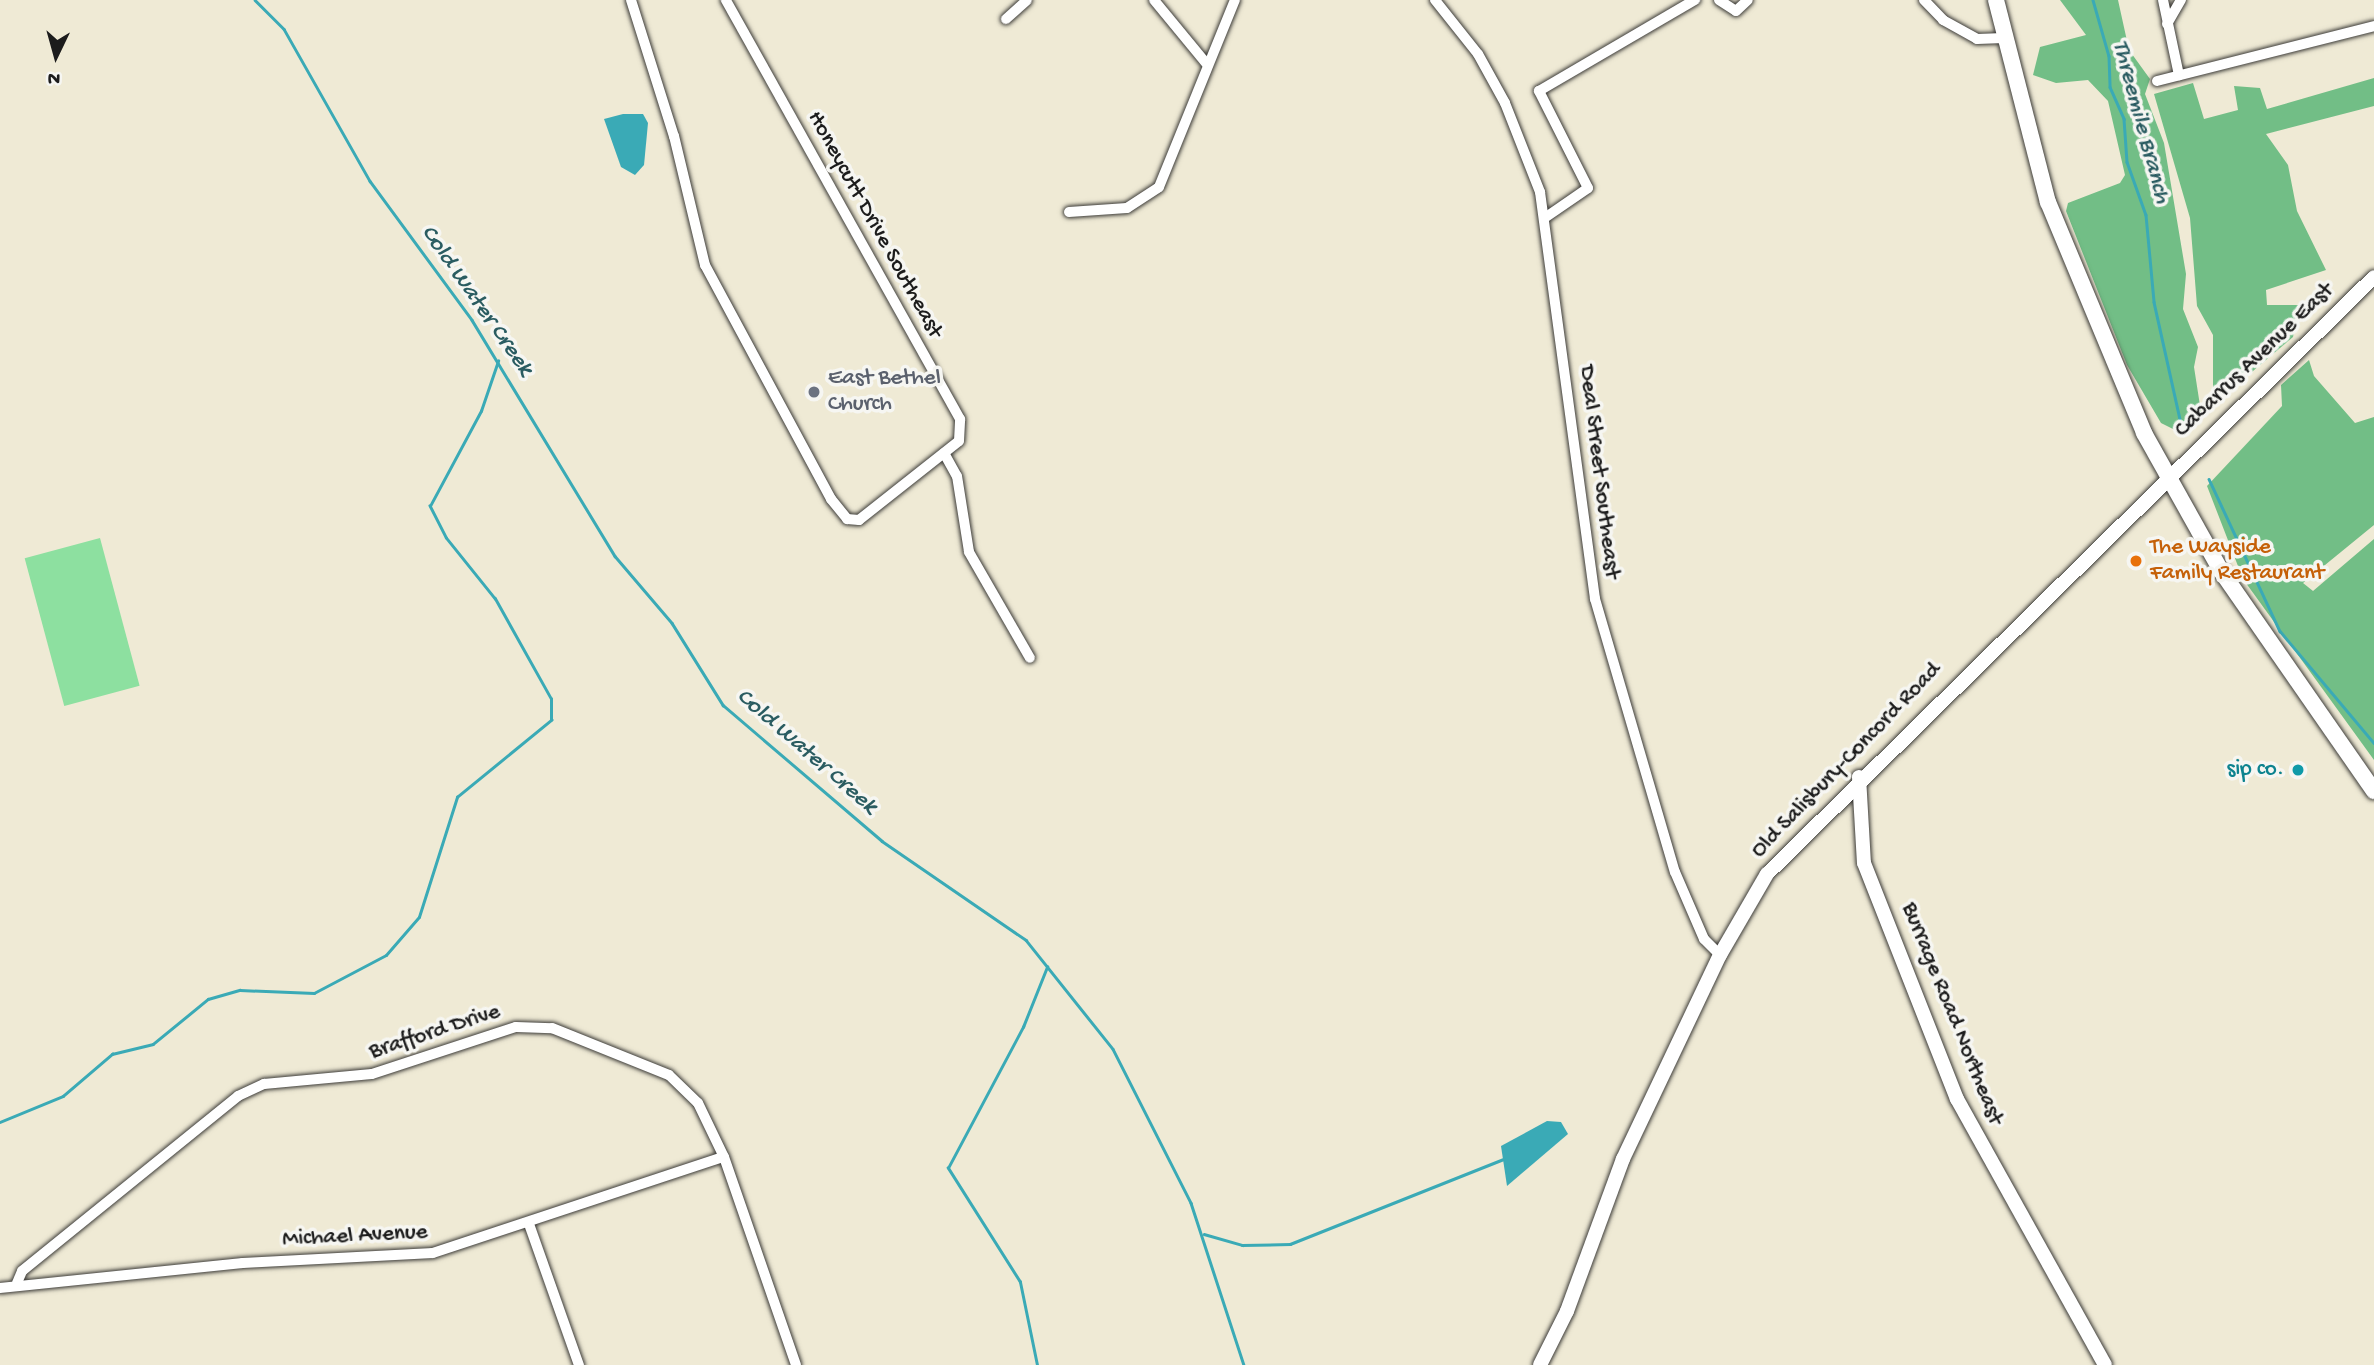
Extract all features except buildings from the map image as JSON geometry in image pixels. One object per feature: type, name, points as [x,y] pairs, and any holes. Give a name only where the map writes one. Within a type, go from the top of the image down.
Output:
[{"type":"main road","points":[[1996,0],[2004,38],[2070,264],[2167,477],[2249,613],[2374,791]]},
{"type":"main road","name":"Cabarrus Avenue East","points":[[2167,477],[2374,277]]},
{"type":"main road","name":"Old Salisbury-Concord Road","points":[[1540,1365],[1567,1311],[1623,1159],[1720,955],[1767,874],[1859,777],[2167,477]]},
{"type":"main road","name":"Burrage Road Northeast","points":[[1859,777],[1864,863],[1957,1099],[2105,1365]]},
{"type":"street","name":"Honeycutt Drive Southeast","points":[[631,0],[674,136],[705,265],[839,513],[866,518],[944,453],[962,434],[957,412],[726,0]]},
{"type":"street","points":[[1006,19],[1027,0]]},
{"type":"street","points":[[1154,0],[1206,63]]},
{"type":"street","points":[[1069,212],[1127,208],[1158,187],[1206,63],[1235,0]]},
{"type":"street","name":"Deal Street Southeast","points":[[1435,0],[1478,54],[1505,103],[1546,217],[1595,599],[1675,872],[1704,939],[1720,955]]},
{"type":"street","points":[[1546,217],[1588,188],[1539,91],[1695,0]]},
{"type":"street","points":[[1719,0],[1736,11],[1748,0]]},
{"type":"street","points":[[1924,0],[1943,20],[1977,39],[2004,38]]},
{"type":"street","points":[[2162,0],[2179,75]]},
{"type":"street","points":[[2167,24],[2181,0]]},
{"type":"street","points":[[2157,81],[2374,26]]},
{"type":"street","points":[[944,453],[957,476],[969,552],[1030,658]]},
{"type":"street","name":"Brafford Drive","points":[[17,1283],[22,1271],[238,1096],[264,1084],[372,1074],[516,1027],[572,1034],[669,1075],[698,1103],[724,1157],[796,1365]]},
{"type":"street","name":"Michael Avenue","points":[[17,1283],[433,1253],[529,1224],[724,1157]]},
{"type":"street","points":[[529,1224],[579,1365]]},
{"type":"street","points":[[0,1288],[17,1283]]},
{"type":"green space","points":[[2060,0],[2118,0],[2129,50],[2150,79],[2145,94],[2164,143],[2186,274],[2183,309],[2198,347],[2194,367],[2201,412],[2175,430],[2161,423],[2127,365],[2066,211],[2068,203],[2120,183],[2125,175],[2108,101],[2088,80],[2056,83],[2033,75],[2040,47],[2086,35]]},
{"type":"green space","points":[[2374,78],[2374,106],[2266,134],[2288,165],[2297,211],[2326,270],[2266,290],[2267,305],[2299,305],[2293,337],[2213,405],[2213,335],[2197,306],[2190,218],[2154,94],[2193,83],[2204,119],[2238,110],[2234,86],[2260,88],[2267,109]]},
{"type":"green space","points":[[2309,360],[2314,376],[2355,423],[2374,417],[2374,525],[2303,583],[2313,591],[2374,539],[2374,760],[2243,579],[2207,486],[2282,406],[2281,385]]},
{"type":"green space","points":[[100,538],[140,686],[64,706],[25,558]]},
{"type":"water","points":[[623,114],[643,114],[648,123],[644,165],[635,175],[621,167],[604,119]]},
{"type":"water","points":[[1547,1121],[1561,1122],[1568,1134],[1507,1186],[1501,1146]]},
{"type":"waterway","name":"Cold Water Creek","points":[[255,0],[284,29],[370,181],[472,320],[615,556],[672,623],[723,705],[882,841],[1026,940],[1113,1049],[1191,1203],[1244,1365]]},
{"type":"waterway","name":"Threemile Branch","points":[[2093,0],[2109,56],[2110,87],[2124,119],[2127,162],[2146,215],[2154,302],[2180,419]]},
{"type":"waterway","points":[[0,1122],[63,1096],[112,1054],[153,1044],[208,999],[240,990],[314,993],[386,955],[419,917],[457,797],[551,720],[551,699],[495,599],[446,538],[430,506],[481,411],[498,361]]},
{"type":"waterway","name":"Threemile Branch","points":[[2209,479],[2280,631],[2374,743]]},
{"type":"waterway","points":[[1037,1365],[1020,1282],[948,1168],[1023,1027],[1047,967]]},
{"type":"waterway","points":[[1204,1234],[1242,1245],[1290,1244],[1504,1159]]},
{"type":"place","name":"East Bethel Church","points":[[814,392]]},
{"type":"place","name":"The Wayside Family Restaurant","points":[[2136,561]]},
{"type":"place","name":"sip co.","points":[[2298,770]]}]
